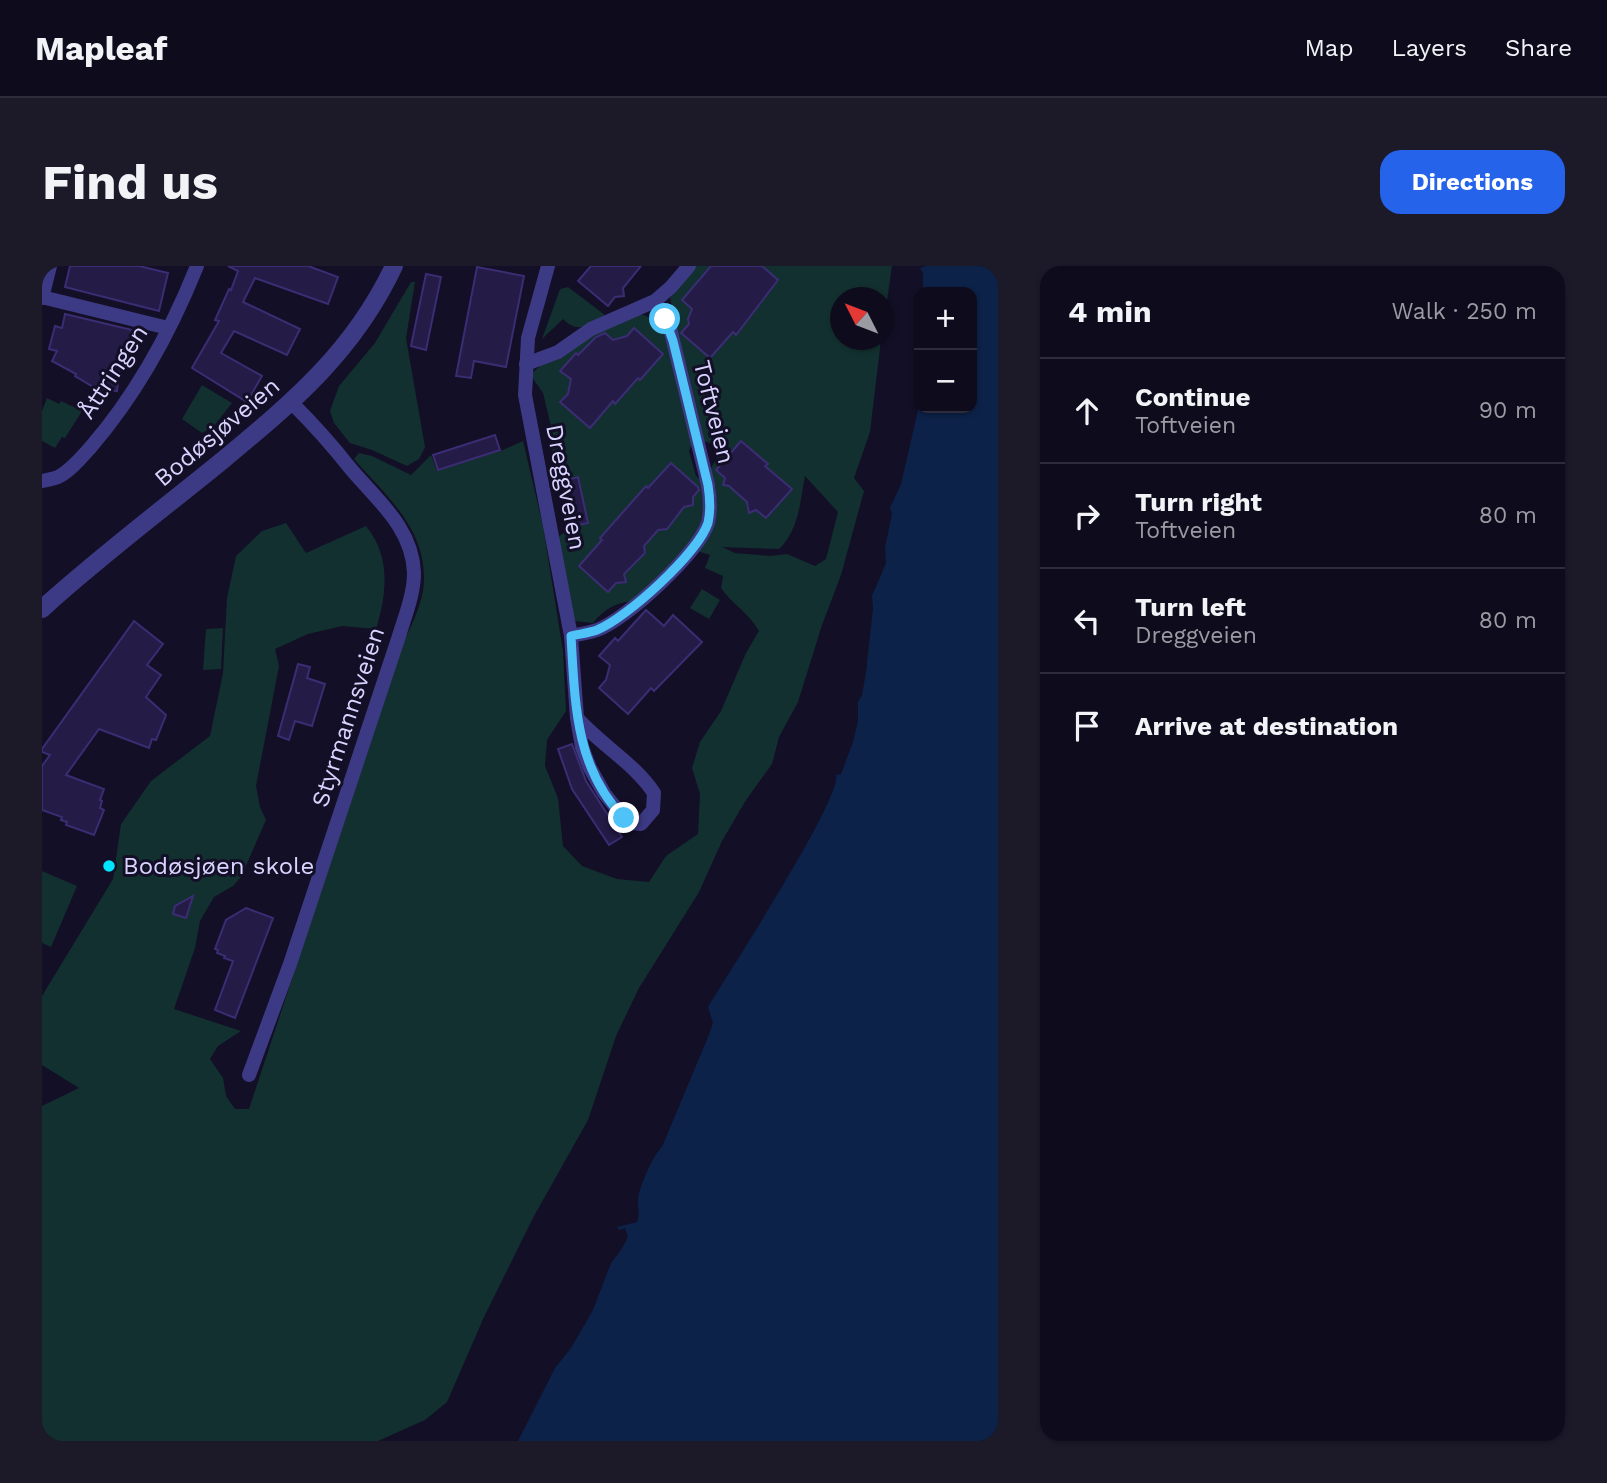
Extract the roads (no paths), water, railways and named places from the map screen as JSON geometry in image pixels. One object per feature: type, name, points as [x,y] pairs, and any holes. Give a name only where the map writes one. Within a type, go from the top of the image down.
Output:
[{"type":"street","points":[[50,266],[42,298],[168,328]]},
{"type":"street","name":"Åttringen","points":[[42,481],[69,469],[100,436],[153,357],[197,266]]},
{"type":"street","name":"Bodøsjøveien","points":[[42,609],[292,403],[352,338],[382,292],[394,266]]},
{"type":"street","name":"Dreggveien","points":[[548,266],[528,338],[525,395],[571,636],[576,719],[586,757],[604,793],[631,824],[641,824],[653,810],[654,793],[619,755],[576,719]]},
{"type":"street","points":[[526,364],[558,352],[591,329],[655,301],[688,266]]},
{"type":"street","name":"Toftveien","points":[[571,636],[596,631],[639,603],[692,549],[707,524],[710,499],[708,485],[670,328],[655,301]]},
{"type":"street","name":"Styrmannsveien","points":[[249,1075],[290,964],[399,636],[410,601],[414,572],[408,544],[391,513],[313,423],[292,403]]},
{"type":"water","points":[[998,266],[998,1441],[518,1441],[555,1368],[571,1348],[593,1310],[611,1263],[628,1237],[625,1228],[619,1230],[617,1227],[637,1222],[639,1194],[644,1180],[662,1147],[713,1023],[708,1007],[803,851],[833,791],[836,775],[841,774],[858,721],[858,702],[866,672],[872,596],[886,563],[885,547],[892,514],[890,508],[901,484],[917,413],[977,413],[977,287],[923,287],[923,273],[920,268]]},
{"type":"place","name":"Bodøsjøen skole","points":[[109,866]]}]
